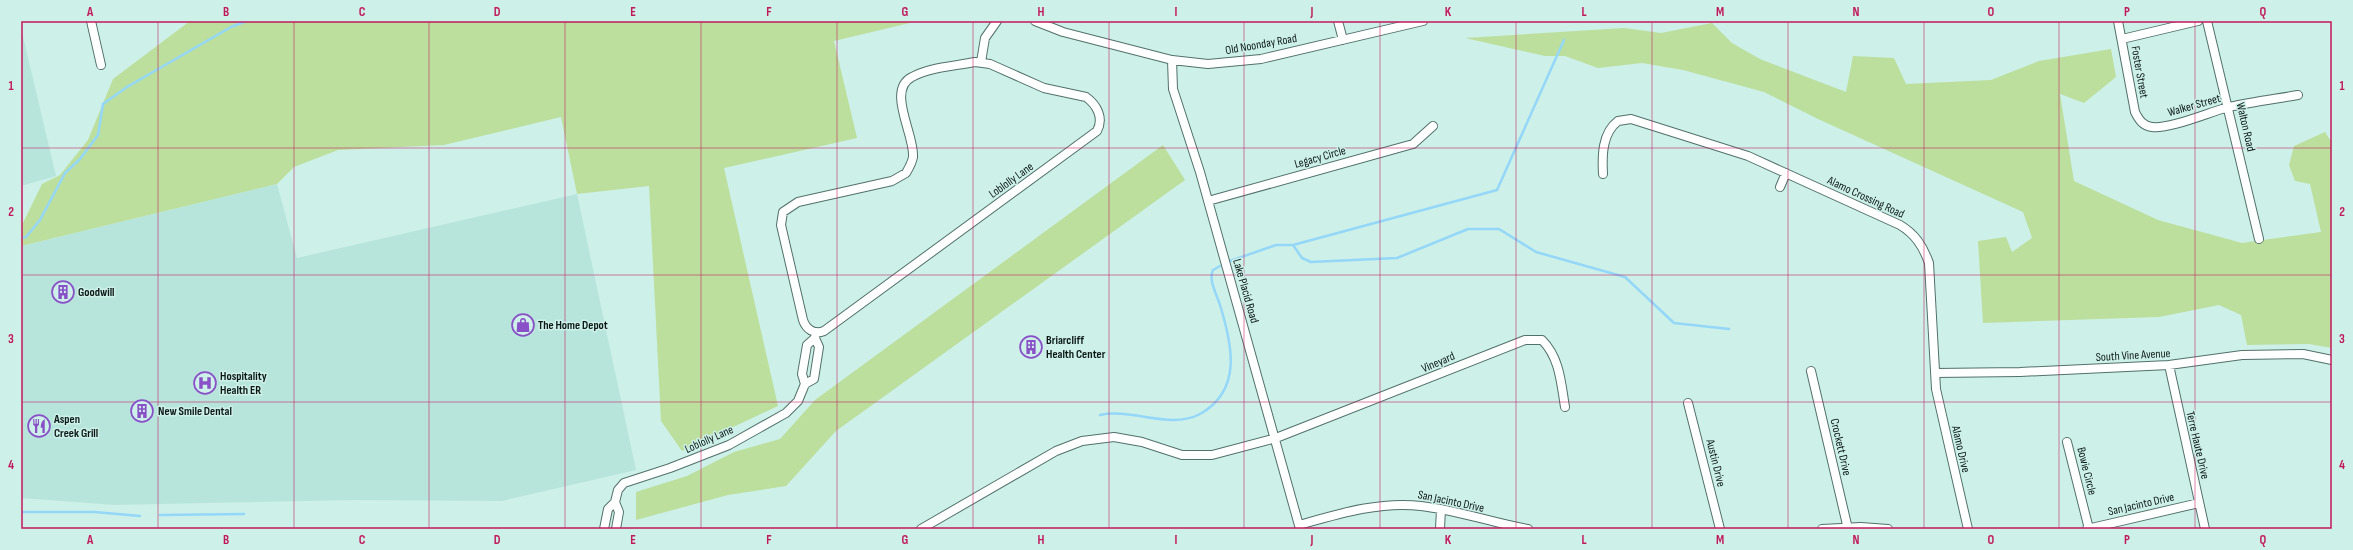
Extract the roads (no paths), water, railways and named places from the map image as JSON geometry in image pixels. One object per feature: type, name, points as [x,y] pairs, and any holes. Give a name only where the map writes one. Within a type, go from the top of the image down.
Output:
[{"type":"street","points":[[91,21],[101,65]]},
{"type":"street","points":[[806,384],[802,374],[806,345],[815,335],[807,328],[803,320],[780,224],[783,212],[798,202],[892,181],[906,173],[913,156],[901,102],[904,85],[907,81],[918,74],[981,62],[985,38],[997,21]]},
{"type":"street","name":"Old Noonday Road","points":[[1035,21],[1063,32],[1172,60],[1208,64],[1235,63],[1277,56],[1423,21]]},
{"type":"street","points":[[1338,21],[1343,40]]},
{"type":"street","name":"Foster Street","points":[[2118,21],[2135,112],[2139,121],[2143,124]]},
{"type":"street","points":[[2122,39],[2198,21]]},
{"type":"street","name":"Walton Road","points":[[2207,21],[2259,238]]},
{"type":"street","name":"Lake Placid Road","points":[[1172,60],[1173,89],[1208,202],[1276,438],[1299,527]]},
{"type":"street","name":"Loblolly Lane","points":[[604,529],[608,509],[615,502],[620,486],[628,481],[670,468],[722,448],[786,413],[798,401],[806,384],[814,379],[819,347],[815,335],[824,331],[1097,132],[1100,126],[1100,114],[1091,101],[1086,97],[1044,88],[981,62]]},
{"type":"street","name":"Walker Street","points":[[2143,124],[2152,127],[2166,125],[2229,108],[2298,95]]},
{"type":"street","name":"Alamo Crossing Road","points":[[1603,174],[1603,148],[1609,132],[1616,123],[1624,119],[1748,156],[1900,225],[1920,242],[1929,262],[1935,373]]},
{"type":"street","name":"Legacy Circle","points":[[1208,202],[1413,144],[1433,126]]},
{"type":"street","points":[[1780,187],[1786,173]]},
{"type":"street","name":"Vineyard","points":[[1276,438],[1514,343],[1534,338],[1542,340],[1552,350],[1558,368],[1565,407]]},
{"type":"street","name":"South Vine Avenue","points":[[1935,373],[2020,372],[2168,365],[2256,354],[2303,354],[2332,360]]},
{"type":"street","name":"Terre Haute Drive","points":[[2168,365],[2206,529]]},
{"type":"street","name":"Crockett Drive","points":[[1812,371],[1848,528]]},
{"type":"street","name":"Alamo Drive","points":[[1935,373],[1937,397],[1968,529]]},
{"type":"street","name":"Austin Drive","points":[[1688,403],[1720,529]]},
{"type":"street","points":[[921,529],[1056,451],[1082,441],[1102,437],[1125,438],[1182,455],[1197,457],[1212,455],[1276,438]]},
{"type":"street","name":"Bowie Circle","points":[[2067,442],[2088,529]]},
{"type":"street","points":[[615,502],[619,512],[616,529]]},
{"type":"street","name":"San Jacinto Drive","points":[[2088,529],[2199,503]]},
{"type":"street","name":"San Jacinto Drive","points":[[1299,527],[1335,515],[1379,507],[1411,505],[1440,509],[1528,529]]},
{"type":"street","points":[[1440,509],[1440,529]]},
{"type":"street","points":[[1822,529],[1888,529]]},
{"type":"waterway","points":[[21,238],[26,237],[40,220],[65,173],[80,159],[98,135],[103,104],[127,87],[231,27],[247,21]]},
{"type":"waterway","points":[[1230,261],[1276,245],[1293,245],[1497,190],[1564,40]]},
{"type":"waterway","points":[[1293,245],[1302,258],[1311,262],[1397,258],[1468,229],[1499,229],[1536,252],[1625,277],[1674,323],[1729,329]]},
{"type":"waterway","points":[[1100,415],[1125,414],[1164,420],[1176,420],[1200,414],[1214,404],[1223,392],[1231,365],[1228,335],[1212,278],[1213,270],[1220,266]]},
{"type":"waterway","points":[[21,512],[95,512],[140,516]]},
{"type":"waterway","points":[[160,515],[244,514]]},
{"type":"place","name":"Goodwill","points":[[63,292]]},
{"type":"place","name":"The Home Depot","points":[[523,325]]},
{"type":"place","name":"Briarcliff Health Center","points":[[1031,347]]},
{"type":"place","name":"Hospitality Health ER","points":[[205,383]]},
{"type":"place","name":"New Smile Dental","points":[[142,411]]},
{"type":"place","name":"Aspen Creek Grill","points":[[39,426]]}]
